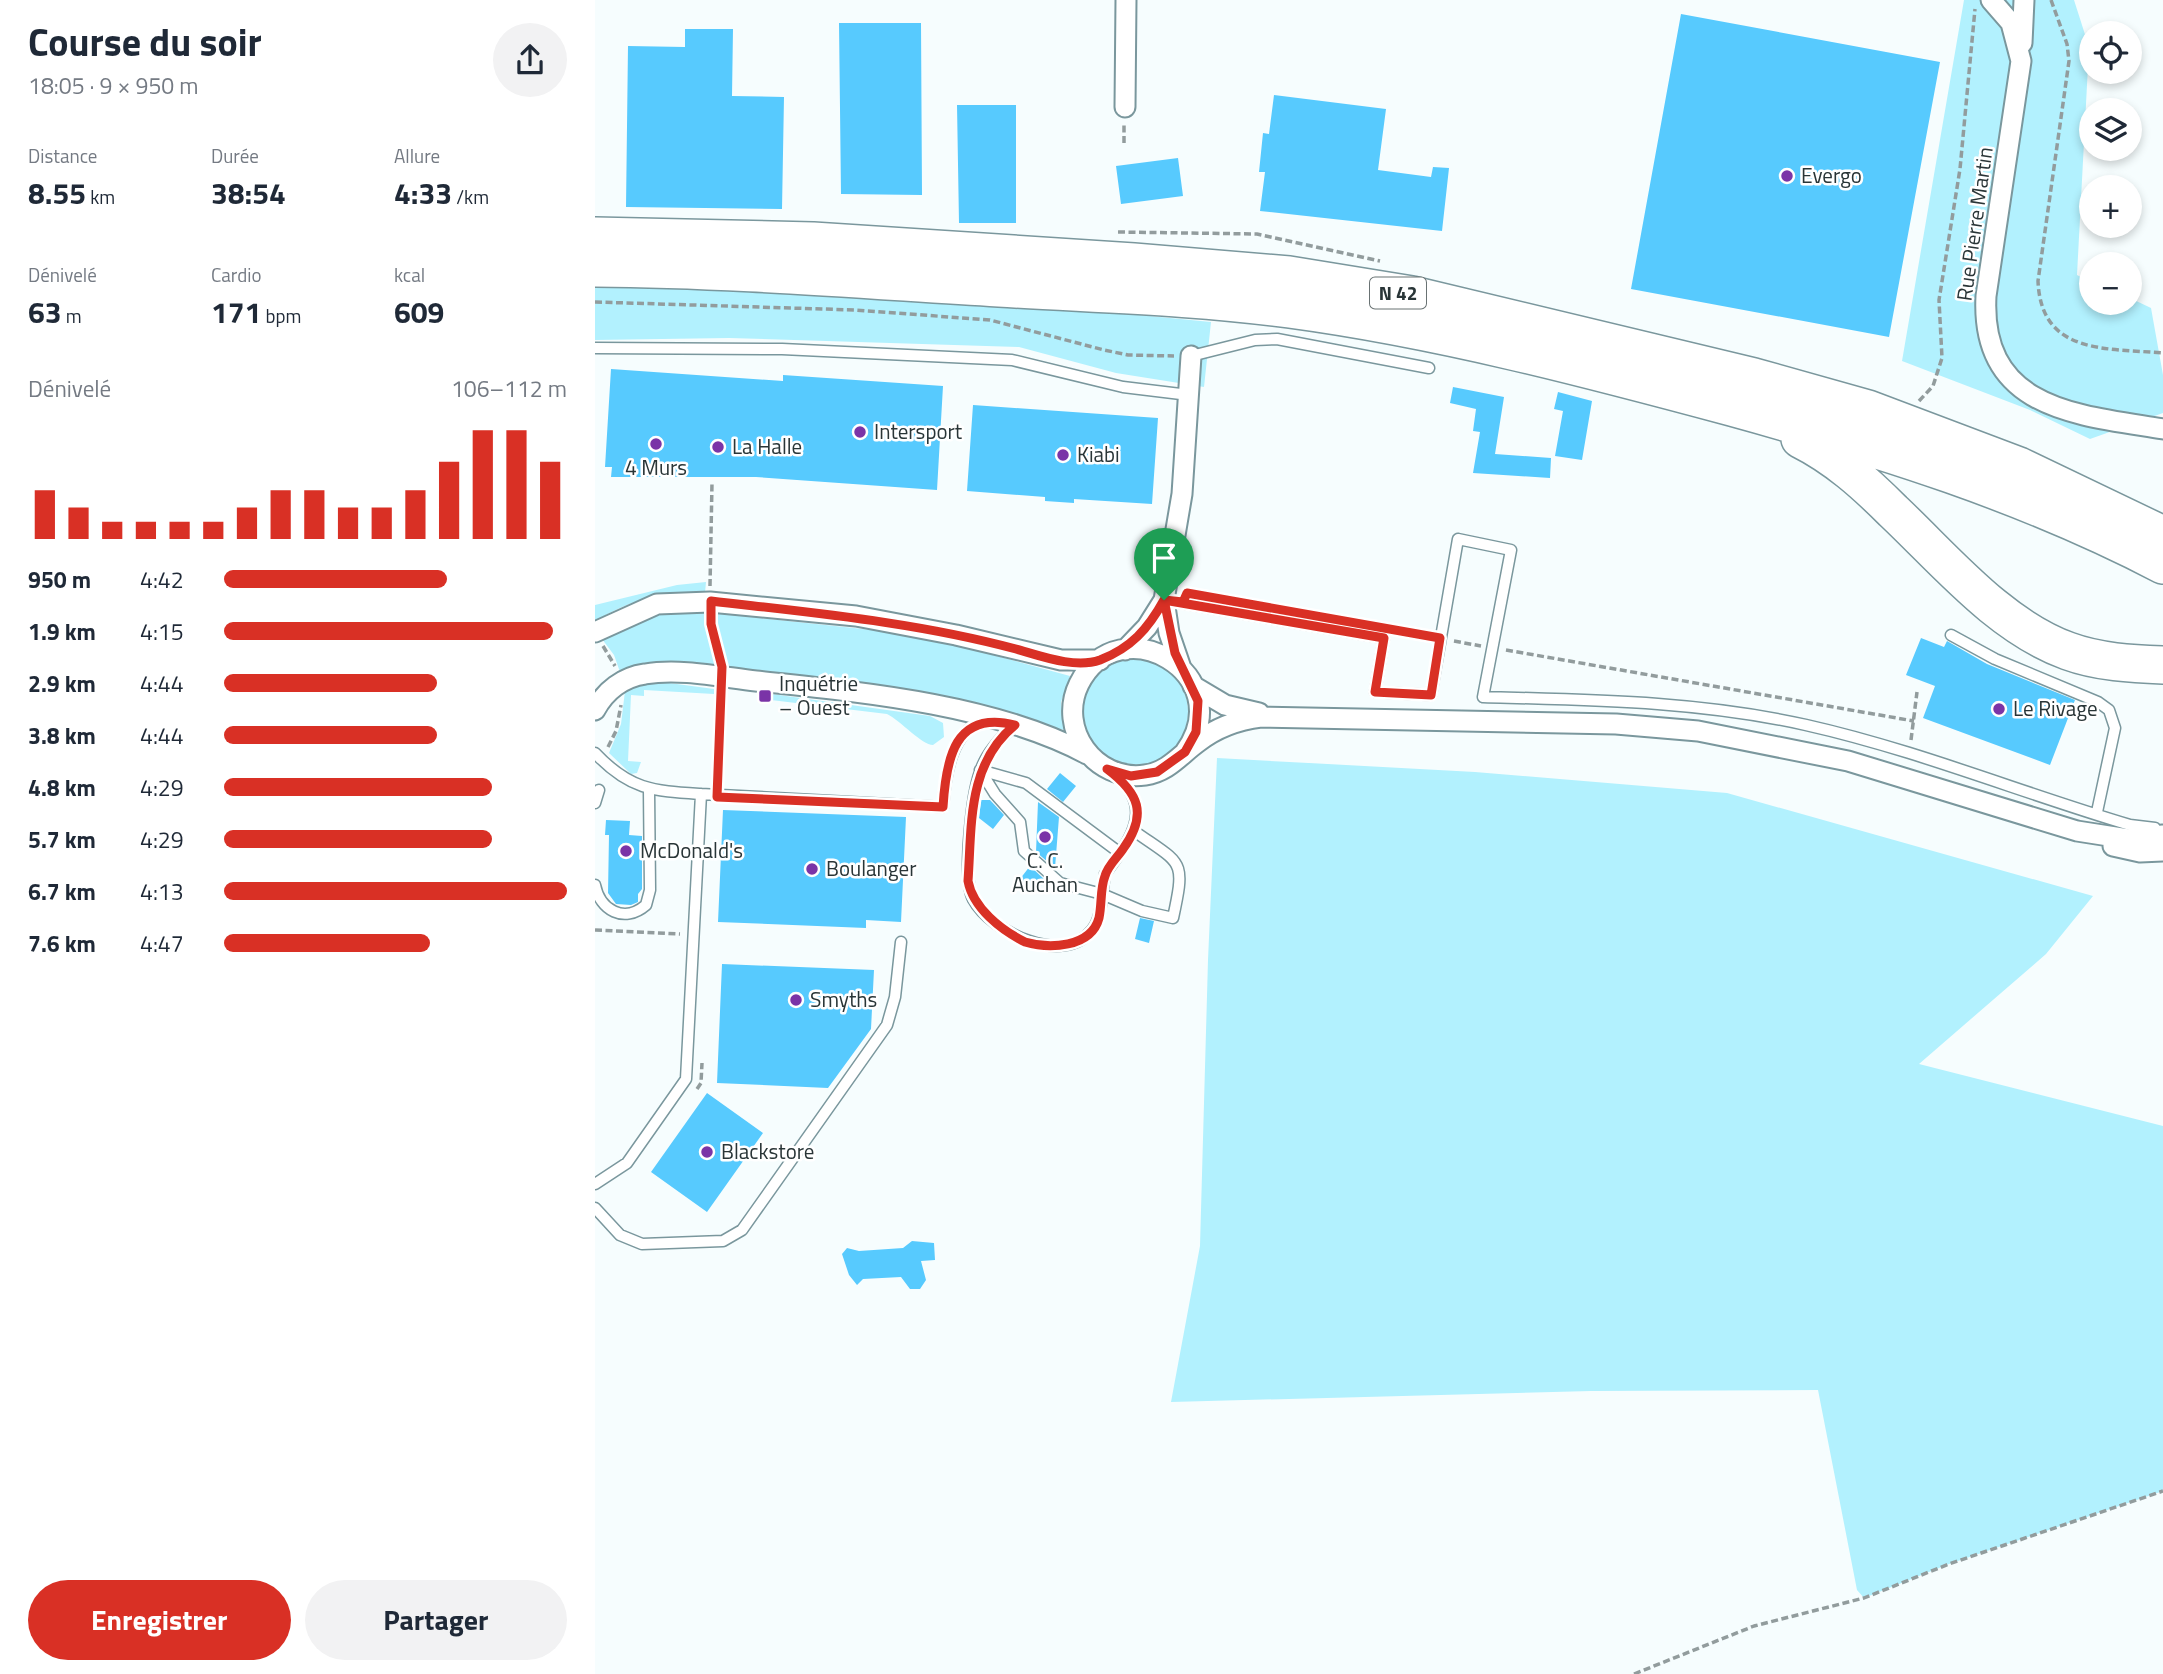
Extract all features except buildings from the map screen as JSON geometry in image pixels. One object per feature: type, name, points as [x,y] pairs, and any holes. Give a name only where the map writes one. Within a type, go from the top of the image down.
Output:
[{"type":"highway","name":"N 42","points":[[595,236],[813,241],[1134,262],[1289,275],[1412,295],[1754,377],[1868,409],[2019,466],[2163,535]]},
{"type":"highway","name":"N 42","points":[[595,268],[774,274],[1290,309],[1470,344],[1694,397],[1830,435],[1961,476],[2053,512],[2163,565]]},
{"type":"highway","points":[[1694,397],[1781,430],[1825,453],[1861,480],[1998,609],[2034,635],[2087,657],[2163,665]]},
{"type":"street","points":[[1125,107],[1126,0]]},
{"type":"street","name":"Rue Pierre Martin","points":[[1991,0],[2011,23],[2021,55],[1986,296],[1985,314],[1993,349],[2013,381],[2039,401],[2072,414],[2163,429]]},
{"type":"street","points":[[2021,55],[2024,0]]},
{"type":"street","points":[[1185,752],[1198,724],[1198,701],[1193,686],[1181,668],[1169,633],[1164,600],[1181,504],[1191,356]]},
{"type":"street","points":[[595,632],[657,604],[711,601],[867,618],[1061,660],[1100,660],[1125,650],[1147,627],[1164,600]]},
{"type":"street","points":[[1125,650],[1155,652],[1181,668]]},
{"type":"street","points":[[1088,754],[1076,733],[1072,709],[1082,678],[1100,660]]},
{"type":"street","points":[[595,708],[603,697],[620,683],[644,674],[721,677],[875,695],[1015,725],[1057,739],[1088,754],[1107,769],[1131,776],[1149,774],[1172,764],[1225,725],[1247,719],[1279,716],[1616,724],[1698,731],[1848,761],[2077,831],[2127,851],[2163,851]]},
{"type":"street","points":[[1193,686],[1233,708],[1279,716]]},
{"type":"street","points":[[595,697],[595,708]]},
{"type":"street","points":[[2077,831],[2129,839],[2163,835]]},
{"type":"lane","points":[[1191,356],[1255,340],[1277,339],[1429,368]]},
{"type":"lane","points":[[595,348],[782,349],[1012,360],[1123,387],[1189,395]]},
{"type":"lane","points":[[1164,600],[1384,638],[1375,692],[1431,695],[1458,539],[1511,550],[1483,697],[1623,701],[1717,709],[1804,725],[1909,752],[2130,825],[2163,828]]},
{"type":"lane","points":[[1951,635],[1995,659],[2098,702],[2109,710],[2115,728],[2097,813]]},
{"type":"lane","points":[[595,753],[620,777],[649,790],[717,797],[943,807],[947,773],[958,743],[975,724],[996,720]]},
{"type":"lane","points":[[1015,725],[997,743],[980,770],[975,787],[968,881],[977,906],[1025,942],[1074,942],[1091,932],[1099,916],[1105,874],[1134,831],[1138,815],[1135,798],[1125,783],[1107,769]]},
{"type":"lane","points":[[980,770],[1026,783],[1121,853]]},
{"type":"lane","points":[[980,770],[995,794],[1020,822],[1024,851],[1060,883],[1102,894],[1142,911],[1173,918],[1182,876],[1177,864],[1134,831]]},
{"type":"lane","points":[[595,803],[599,790]]},
{"type":"lane","points":[[595,885],[601,904],[608,909],[631,913],[646,905],[650,890],[649,790]]},
{"type":"lane","points":[[595,1184],[627,1163],[686,1079],[701,794]]},
{"type":"lane","points":[[595,1208],[620,1235],[642,1244],[723,1241],[742,1230],[887,1025],[895,998],[901,942]]},
{"type":"path","points":[[1929,393],[1942,358],[1939,300],[1960,169],[1976,0]]},
{"type":"path","points":[[2051,0],[2067,44],[2069,61],[2038,281],[2042,313],[2060,334],[2075,341],[2113,349],[2163,353]]},
{"type":"path","points":[[595,302],[855,310],[990,320],[1128,355],[1191,356]]},
{"type":"path","points":[[712,483],[711,624],[721,677],[717,797]]},
{"type":"path","points":[[1383,629],[1914,721]]},
{"type":"path","points":[[1909,752],[1917,692]]},
{"type":"path","points":[[595,930],[695,935]]},
{"type":"path","points":[[1634,1674],[1754,1626],[1864,1598],[1949,1564],[2163,1491]]},
{"type":"shaded area","points":[[1964,0],[2074,0],[2081,21],[2079,84],[2087,84],[2086,98],[2079,98],[2079,161],[2083,161],[2082,175],[2079,175],[2079,315],[2142,315],[2142,304],[2151,308],[2163,375],[2163,413],[2090,439],[2030,410],[1902,361]]},
{"type":"shaded area","points":[[595,283],[1015,303],[1211,322],[1204,387],[1116,373],[1019,347],[729,338],[595,340]]},
{"type":"shaded area","points":[[706,582],[705,593],[648,598],[595,621],[595,605],[677,585]]},
{"type":"shaded area","points":[[684,611],[706,613],[717,668],[647,664],[620,672],[614,655],[602,639],[651,616]]},
{"type":"shaded area","points":[[714,613],[882,631],[953,644],[1070,676],[1061,702],[1064,730],[887,687],[727,669]]},
{"type":"shaded area","points":[[1135,659],[1155,663],[1172,675],[1184,692],[1188,712],[1184,732],[1172,749],[1155,761],[1135,765],[1115,761],[1098,749],[1086,732],[1082,712],[1086,692],[1098,675],[1115,663]]},
{"type":"shaded area","points":[[662,682],[714,689],[714,694],[644,690],[644,696],[631,695],[628,761],[641,762],[637,773],[631,774],[609,753],[621,724],[625,691],[640,684]]},
{"type":"shaded area","points":[[772,694],[930,716],[943,723],[944,737],[933,745],[928,744],[887,714],[771,700]]},
{"type":"shaded area","points":[[1217,758],[1475,772],[1727,793],[2093,896],[2046,954],[1919,1064],[2163,1126],[2163,1491],[1949,1564],[1864,1598],[1857,1590],[1818,1390],[1591,1391],[1171,1402],[1200,1246]]},
{"type":"place","name":"Evergo","points":[[1787,176]]},
{"type":"place","name":"Intersport","points":[[860,432]]},
{"type":"place","name":"4 Murs","points":[[656,444]]},
{"type":"place","name":"La Halle","points":[[718,447]]},
{"type":"place","name":"Kiabi","points":[[1063,455]]},
{"type":"place","name":"Inquétrie – Ouest","points":[[765,696]]},
{"type":"place","name":"Le Rivage","points":[[1999,709]]},
{"type":"place","name":"C. C. Auchan","points":[[1045,837]]},
{"type":"place","name":"McDonald's","points":[[626,851]]},
{"type":"place","name":"Boulanger","points":[[812,869]]},
{"type":"place","name":"Smyths","points":[[796,1000]]},
{"type":"place","name":"Blackstore","points":[[707,1152]]},
{"type":"route","points":[[1164,600],[1147,627],[1125,650],[1100,660],[1083,662],[1061,660],[889,621],[711,601],[711,624],[722,667],[717,797],[943,807],[947,773],[958,743],[966,731],[984,721],[996,720],[1015,725],[989,753],[975,787],[968,881],[970,893],[977,906],[1025,942],[1074,942],[1083,939],[1097,923],[1105,874],[1128,842],[1137,823],[1137,806],[1131,790],[1107,769],[1131,776],[1165,769],[1185,752],[1198,724],[1196,693],[1175,653],[1164,600],[1183,602],[1187,593],[1440,638],[1431,695],[1375,692],[1384,638],[1164,600]]}]
